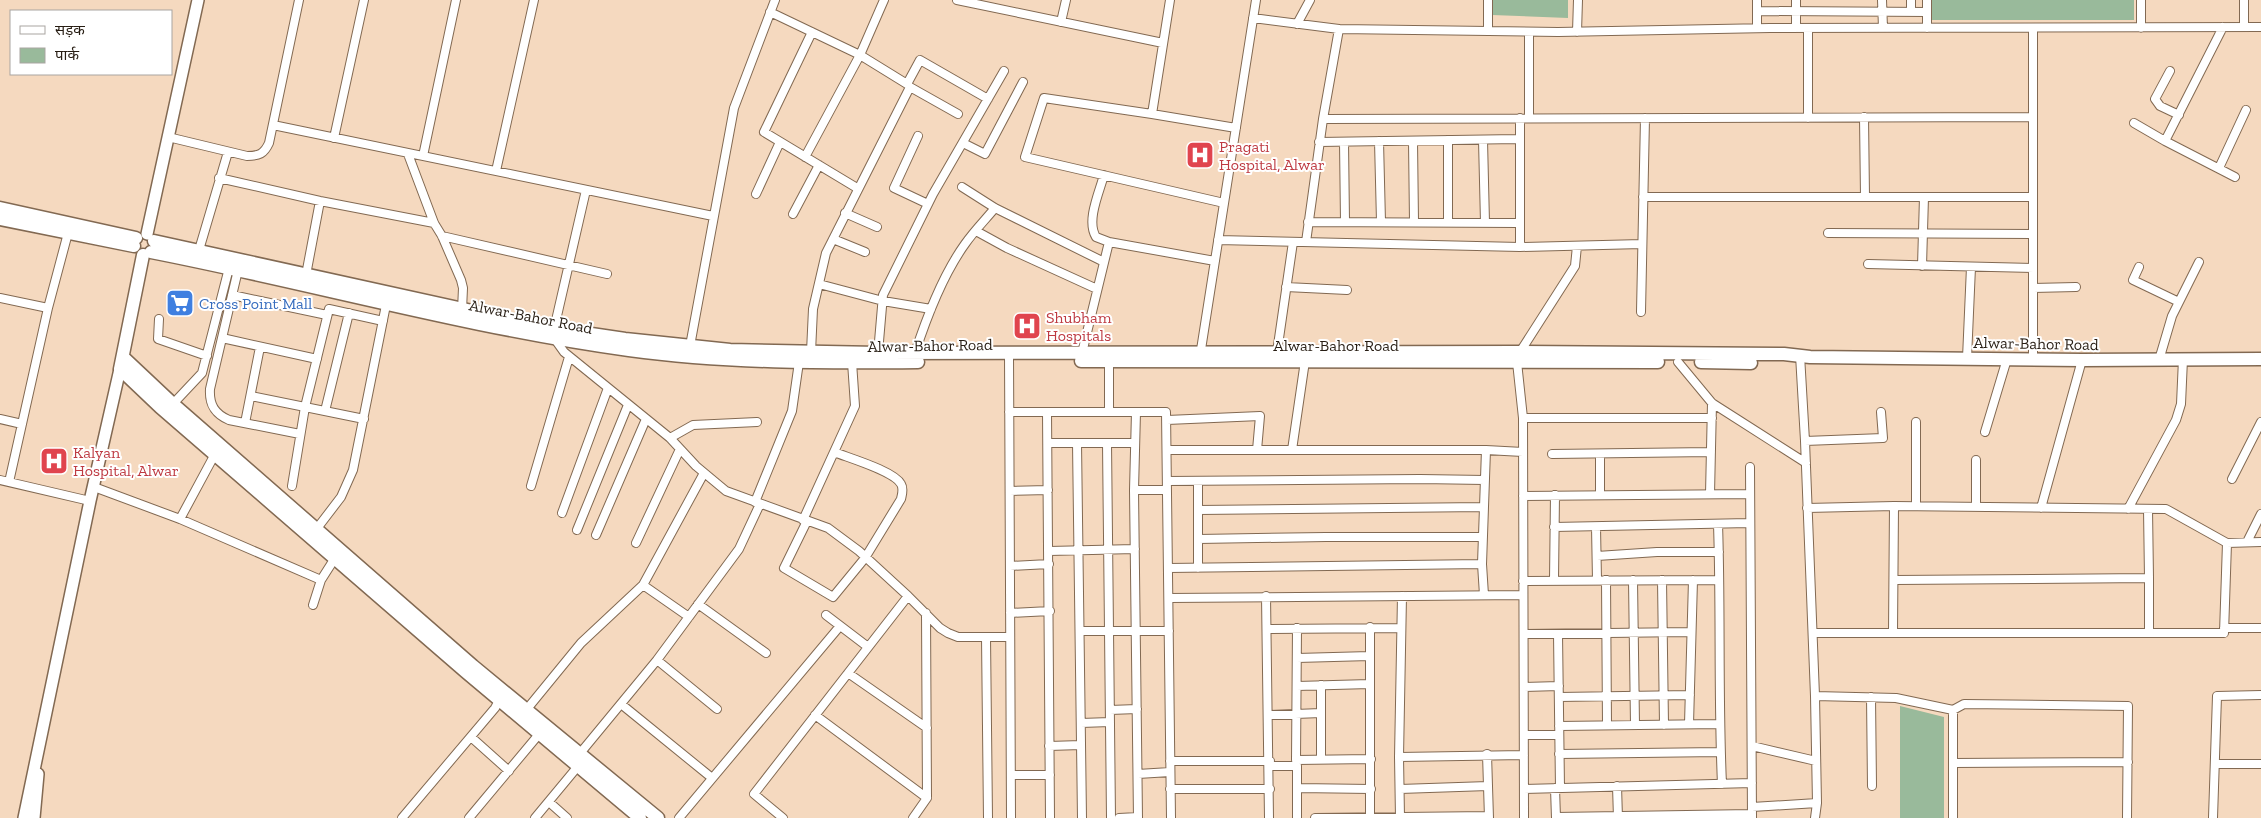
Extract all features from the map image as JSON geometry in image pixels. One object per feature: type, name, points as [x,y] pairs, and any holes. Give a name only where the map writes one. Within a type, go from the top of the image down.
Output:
[{"type":"main road","points":[[0,208],[144,244]]},
{"type":"main road","points":[[0,219],[68,233],[144,244]]},
{"type":"main road","points":[[144,244],[122,363],[170,408],[399,607],[540,733],[658,818]]},
{"type":"main road","name":"Alwar-Bahor Road","points":[[144,244],[199,250],[306,275],[387,298],[462,310],[554,334],[730,350],[915,353],[1109,362],[1277,352],[1678,362],[1803,358]]},
{"type":"main road","name":"Alwar-Bahor Road","points":[[144,244],[234,269],[387,298],[554,334],[670,355],[799,362],[852,362],[1082,353],[1305,361],[1518,357],[2261,359]]},
{"type":"main road","points":[[170,408],[215,454],[314,533],[335,558],[527,709],[640,818]]},
{"type":"street","points":[[144,244],[198,0]]},
{"type":"street","points":[[168,137],[228,152],[257,156],[264,152],[273,125],[299,0]]},
{"type":"street","points":[[334,138],[364,0]]},
{"type":"street","points":[[423,156],[456,0]]},
{"type":"street","points":[[496,171],[534,0]]},
{"type":"street","points":[[690,346],[734,108],[775,0]]},
{"type":"street","points":[[805,157],[860,55],[884,0]]},
{"type":"street","points":[[957,0],[1163,44]]},
{"type":"street","points":[[1000,9],[1002,0]]},
{"type":"street","points":[[1061,22],[1066,0]]},
{"type":"street","points":[[1152,114],[1170,0]]},
{"type":"street","points":[[1200,357],[1256,0]]},
{"type":"street","points":[[1297,24],[1310,0]]},
{"type":"street","points":[[1488,0],[1488,31]]},
{"type":"street","points":[[1577,32],[1578,0]]},
{"type":"street","points":[[1756,0],[1757,28]]},
{"type":"street","points":[[1796,0],[1796,28]]},
{"type":"street","points":[[1882,0],[1883,28]]},
{"type":"street","points":[[1911,0],[1911,12]]},
{"type":"street","points":[[1927,0],[1927,28]]},
{"type":"street","points":[[2141,0],[2141,28]]},
{"type":"street","points":[[2244,0],[2244,27]]},
{"type":"street","points":[[1757,11],[1927,12]]},
{"type":"street","points":[[770,12],[860,55],[958,114]]},
{"type":"street","points":[[1253,18],[1339,29],[1529,32],[1757,28],[2261,27]]},
{"type":"street","points":[[2165,141],[2223,27]]},
{"type":"street","points":[[1808,28],[1808,118]]},
{"type":"street","points":[[2032,28],[2033,359]]},
{"type":"street","points":[[1306,242],[1319,142],[1339,29]]},
{"type":"street","points":[[812,32],[764,132],[857,188]]},
{"type":"street","points":[[1529,32],[1529,118]]},
{"type":"street","points":[[811,352],[814,309],[826,253],[920,60],[988,99]]},
{"type":"street","points":[[878,353],[883,295],[928,204],[1004,71]]},
{"type":"street","points":[[2170,71],[2155,99],[2160,106],[2178,115]]},
{"type":"street","points":[[963,143],[985,154],[1024,82]]},
{"type":"street","points":[[1224,203],[1025,157],[1044,98],[1236,128]]},
{"type":"street","points":[[2219,168],[2246,110]]},
{"type":"street","points":[[1323,119],[2033,117]]},
{"type":"street","points":[[1520,118],[1518,139],[1520,247]]},
{"type":"street","points":[[1641,312],[1645,118]]},
{"type":"street","points":[[1864,118],[1865,197]]},
{"type":"street","points":[[2134,123],[2236,177]]},
{"type":"street","points":[[273,125],[713,216]]},
{"type":"street","points":[[918,136],[894,188],[928,204]]},
{"type":"street","points":[[1319,142],[1518,139]]},
{"type":"street","points":[[1448,140],[1448,222]]},
{"type":"street","points":[[1483,140],[1485,223]]},
{"type":"street","points":[[1379,141],[1381,222]]},
{"type":"street","points":[[1413,141],[1414,222]]},
{"type":"street","points":[[756,194],[780,142]]},
{"type":"street","points":[[1344,142],[1345,222]]},
{"type":"street","points":[[199,250],[228,152]]},
{"type":"street","points":[[408,154],[434,224],[442,236],[463,288],[462,310]]},
{"type":"street","points":[[793,214],[819,165]]},
{"type":"street","points":[[1104,175],[1092,223],[1092,231],[1096,237],[1109,242],[1215,261]]},
{"type":"street","points":[[219,178],[434,224]]},
{"type":"street","points":[[962,187],[995,208],[1104,262]]},
{"type":"street","points":[[586,190],[554,334],[569,356],[670,438],[704,473],[726,491],[828,528],[865,558],[948,633],[958,637],[1010,637]]},
{"type":"street","points":[[1643,197],[2033,197]]},
{"type":"street","points":[[1922,266],[1924,197]]},
{"type":"street","points":[[306,275],[320,201]]},
{"type":"street","points":[[915,353],[931,309],[953,264],[964,245],[995,208]]},
{"type":"street","points":[[845,213],[877,227]]},
{"type":"street","points":[[1308,222],[1519,223]]},
{"type":"street","points":[[976,231],[1007,248],[1098,289]]},
{"type":"street","points":[[9,482],[48,308],[68,233]]},
{"type":"street","points":[[1828,233],[2033,234]]},
{"type":"street","points":[[442,236],[607,274]]},
{"type":"street","points":[[833,239],[865,252]]},
{"type":"street","points":[[1218,240],[1520,247],[1642,244]]},
{"type":"street","points":[[1082,353],[1109,242]]},
{"type":"street","points":[[1277,352],[1292,242]]},
{"type":"street","points":[[1524,818],[1523,418],[1518,357],[1575,266],[1577,246]]},
{"type":"street","points":[[2159,360],[2172,316],[2199,262]]},
{"type":"street","points":[[1868,264],[2033,268]]},
{"type":"street","points":[[1967,358],[1971,267]]},
{"type":"street","points":[[2139,267],[2133,280],[2179,302]]},
{"type":"street","points":[[234,269],[232,295],[210,389],[211,403],[220,416],[300,434]]},
{"type":"street","points":[[170,408],[197,380],[202,372],[234,269]]},
{"type":"street","points":[[819,284],[883,302],[931,309]]},
{"type":"street","points":[[1286,287],[1347,290]]},
{"type":"street","points":[[2033,288],[2076,287]]},
{"type":"street","points":[[232,295],[327,315]]},
{"type":"street","points":[[0,298],[48,308]]},
{"type":"street","points":[[314,533],[341,497],[350,480],[364,420],[387,298]]},
{"type":"street","points":[[292,486],[305,407],[329,309],[383,321]]},
{"type":"street","points":[[325,411],[349,313]]},
{"type":"street","points":[[158,319],[158,339],[207,356]]},
{"type":"street","points":[[222,338],[317,359]]},
{"type":"street","points":[[245,423],[260,347]]},
{"type":"street","points":[[531,486],[569,356]]},
{"type":"street","points":[[1009,357],[1011,818]]},
{"type":"street","points":[[1803,358],[1806,508],[1814,633],[1817,803],[1815,818]]},
{"type":"street","points":[[1985,432],[2007,359]]},
{"type":"street","points":[[2128,509],[2176,420],[2181,404],[2182,359]]},
{"type":"street","points":[[2041,508],[2082,360]]},
{"type":"street","points":[[1292,450],[1305,361]]},
{"type":"street","points":[[535,818],[549,802],[620,704],[657,660],[739,549],[792,411],[799,362]]},
{"type":"street","points":[[834,452],[892,475],[901,483],[903,490],[900,499],[865,558],[833,597],[784,568],[834,452],[855,406],[852,362]]},
{"type":"street","points":[[1108,412],[1109,362]]},
{"type":"street","points":[[1678,362],[1712,403],[1806,463]]},
{"type":"street","points":[[24,818],[90,501],[122,363]]},
{"type":"street","points":[[562,513],[608,388]]},
{"type":"street","points":[[251,396],[364,420]]},
{"type":"street","points":[[1710,494],[1712,403]]},
{"type":"street","points":[[577,530],[628,405]]},
{"type":"street","points":[[1009,412],[1166,412],[1171,818]]},
{"type":"street","points":[[1048,412],[1050,818]]},
{"type":"street","points":[[1119,818],[1138,818],[1134,490],[1136,412]]},
{"type":"street","points":[[1805,441],[1883,438],[1881,412]]},
{"type":"street","points":[[1167,420],[1260,416],[1257,450]]},
{"type":"street","points":[[1523,418],[1712,418]]},
{"type":"street","points":[[0,419],[22,424]]},
{"type":"street","points":[[596,535],[646,419]]},
{"type":"street","points":[[670,438],[692,425],[758,422]]},
{"type":"street","points":[[1916,422],[1916,506]]},
{"type":"street","points":[[2232,479],[2261,422]]},
{"type":"street","points":[[1048,443],[1135,443]]},
{"type":"street","points":[[1077,443],[1082,818]]},
{"type":"street","points":[[1107,443],[1110,818]]},
{"type":"street","points":[[636,543],[680,449]]},
{"type":"street","points":[[1167,450],[1486,450],[1523,452]]},
{"type":"street","points":[[1484,596],[1482,564],[1486,450]]},
{"type":"street","points":[[1552,454],[1711,452]]},
{"type":"street","points":[[180,519],[215,454]]},
{"type":"street","points":[[1600,454],[1600,495]]},
{"type":"street","points":[[1976,460],[1976,507]]},
{"type":"street","points":[[1750,467],[1752,813]]},
{"type":"street","points":[[527,709],[582,643],[643,585],[704,473]]},
{"type":"street","points":[[0,480],[90,501]]},
{"type":"street","points":[[1167,481],[1485,480]]},
{"type":"street","points":[[1198,482],[1198,568]]},
{"type":"street","points":[[94,487],[180,519],[321,580]]},
{"type":"street","points":[[1010,492],[1048,490]]},
{"type":"street","points":[[1134,490],[1167,490]]},
{"type":"street","points":[[1523,496],[1750,494]]},
{"type":"street","points":[[1554,580],[1555,496]]},
{"type":"street","points":[[1893,633],[1894,506]]},
{"type":"street","points":[[1806,508],[1916,506],[2166,509],[2227,543],[2261,542]]},
{"type":"street","points":[[1198,510],[1484,507]]},
{"type":"street","points":[[2148,509],[2149,633]]},
{"type":"street","points":[[2247,542],[2261,514]]},
{"type":"street","points":[[1554,527],[1749,523]]},
{"type":"street","points":[[1718,524],[1719,724],[1722,784]]},
{"type":"street","points":[[1596,526],[1597,580]]},
{"type":"street","points":[[1198,540],[1326,536],[1483,537]]},
{"type":"street","points":[[1814,633],[2224,633],[2227,543]]},
{"type":"street","points":[[1049,551],[1135,549]]},
{"type":"street","points":[[1597,556],[1657,552],[1719,552]]},
{"type":"street","points":[[313,605],[321,580],[335,558]]},
{"type":"street","points":[[1010,566],[1049,564]]},
{"type":"street","points":[[1168,568],[1482,564]]},
{"type":"street","points":[[1894,580],[2149,578]]},
{"type":"street","points":[[1606,580],[1606,725]]},
{"type":"street","points":[[1633,580],[1635,725]]},
{"type":"street","points":[[1662,580],[1664,724]]},
{"type":"street","points":[[1689,724],[1693,580]]},
{"type":"street","points":[[1523,581],[1718,580]]},
{"type":"street","points":[[643,585],[689,617]]},
{"type":"street","points":[[1168,598],[1523,595]]},
{"type":"street","points":[[783,818],[754,794],[908,596]]},
{"type":"street","points":[[1266,596],[1270,764],[1269,818]]},
{"type":"street","points":[[1400,817],[1399,757],[1402,596]]},
{"type":"street","points":[[698,604],[766,653]]},
{"type":"street","points":[[1010,613],[1050,611]]},
{"type":"street","points":[[913,818],[927,798],[926,613]]},
{"type":"street","points":[[826,615],[868,647]]},
{"type":"street","points":[[679,818],[840,626]]},
{"type":"street","points":[[1370,627],[1370,817]]},
{"type":"street","points":[[1297,628],[1296,760],[1371,759]]},
{"type":"street","points":[[1267,629],[1401,628]]},
{"type":"street","points":[[2224,628],[2261,628]]},
{"type":"street","points":[[1080,631],[1169,631]]},
{"type":"street","points":[[1524,634],[1691,632]]},
{"type":"street","points":[[1558,634],[1560,754],[1556,817],[1752,813],[1817,803]]},
{"type":"street","points":[[986,637],[988,818]]},
{"type":"street","points":[[1297,658],[1370,656]]},
{"type":"street","points":[[657,660],[717,710]]},
{"type":"street","points":[[848,673],[926,728]]},
{"type":"street","points":[[1297,686],[1370,684]]},
{"type":"street","points":[[1321,685],[1321,759]]},
{"type":"street","points":[[1524,687],[1559,686]]},
{"type":"street","points":[[1559,697],[1690,695]]},
{"type":"street","points":[[2213,818],[2217,696],[2261,695]]},
{"type":"street","points":[[1814,696],[1896,698],[1953,710],[1964,704],[2128,706],[2127,818]]},
{"type":"street","points":[[1871,697],[1872,786]]},
{"type":"street","points":[[402,818],[471,737],[500,699]]},
{"type":"street","points":[[620,704],[712,778]]},
{"type":"street","points":[[1110,710],[1137,709]]},
{"type":"street","points":[[1953,710],[1953,818]]},
{"type":"street","points":[[1269,715],[1321,713]]},
{"type":"street","points":[[815,715],[927,798]]},
{"type":"street","points":[[1081,723],[1110,722]]},
{"type":"street","points":[[1559,726],[1719,724]]},
{"type":"street","points":[[469,818],[540,733]]},
{"type":"street","points":[[1524,735],[1559,735]]},
{"type":"street","points":[[471,737],[509,771]]},
{"type":"street","points":[[1049,746],[1081,745]]},
{"type":"street","points":[[1752,746],[1816,761]]},
{"type":"street","points":[[34,818],[38,785],[38,750]]},
{"type":"street","points":[[1560,754],[1720,752]]},
{"type":"street","points":[[1399,757],[1487,754],[1524,755]]},
{"type":"street","points":[[1315,818],[1489,817],[1487,754]]},
{"type":"street","points":[[1170,761],[1297,766],[1297,818]]},
{"type":"street","points":[[1953,763],[2128,762]]},
{"type":"street","points":[[2215,764],[2261,764]]},
{"type":"street","points":[[1138,774],[1170,772]]},
{"type":"street","points":[[1011,775],[1050,775]]},
{"type":"street","points":[[1524,789],[1752,783]]},
{"type":"street","points":[[1400,789],[1488,786]]},
{"type":"street","points":[[1617,786],[1618,817]]},
{"type":"street","points":[[1298,788],[1370,789]]},
{"type":"street","points":[[1170,789],[1270,789]]},
{"type":"street","points":[[549,802],[567,818]]},
{"type":"green space","points":[[1493,0],[1568,0],[1568,18],[1492,15]]},
{"type":"green space","points":[[1932,0],[2134,0],[2134,20],[1932,20]]},
{"type":"green space","points":[[1900,706],[1944,717],[1944,818],[1900,818]]},
{"type":"place","name":"Pragati Hospital, Alwar","points":[[1200,155]]},
{"type":"place","name":"Cross Point Mall","points":[[180,303]]},
{"type":"place","name":"Shubham Hospitals","points":[[1027,326]]},
{"type":"place","name":"Kalyan Hospital, Alwar","points":[[54,461]]}]
